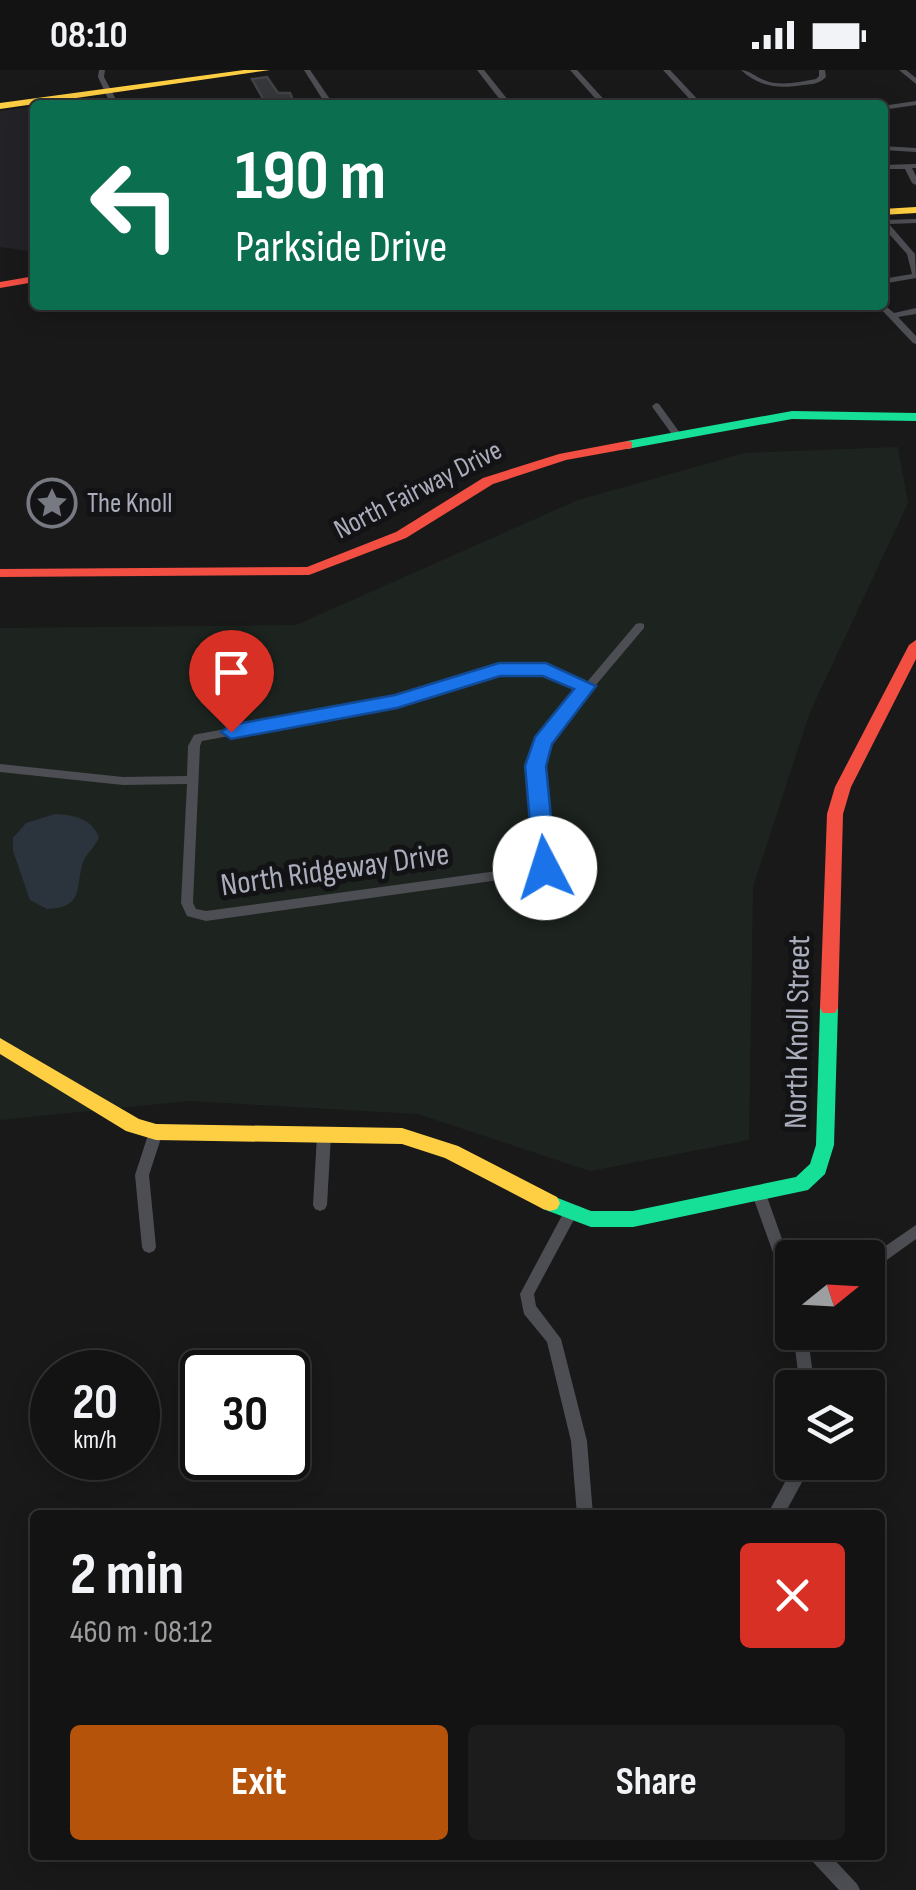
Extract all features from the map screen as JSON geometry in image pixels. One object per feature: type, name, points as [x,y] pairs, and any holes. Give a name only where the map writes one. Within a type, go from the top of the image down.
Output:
[{"type":"street","points":[[102,70],[101,77],[112,98]]},
{"type":"street","points":[[84,100],[265,70]]},
{"type":"street","points":[[307,70],[327,100]]},
{"type":"street","points":[[480,70],[504,100]]},
{"type":"street","points":[[573,70],[601,100]]},
{"type":"street","points":[[666,70],[694,100]]},
{"type":"street","points":[[744,70],[764,85],[818,81],[823,77],[822,70]]},
{"type":"street","points":[[902,70],[916,82]]},
{"type":"street","points":[[888,107],[916,103]]},
{"type":"street","points":[[0,106],[30,104]]},
{"type":"street","points":[[888,148],[916,150]]},
{"type":"street","points":[[911,166],[916,183]]},
{"type":"street","points":[[888,212],[916,210]]},
{"type":"street","points":[[888,222],[916,221]]},
{"type":"street","points":[[888,228],[916,263],[916,276],[888,281]]},
{"type":"street","points":[[0,285],[30,280]]},
{"type":"street","points":[[887,310],[916,341]]},
{"type":"street","points":[[893,316],[916,311]]},
{"type":"street","points":[[656,406],[677,435]]},
{"type":"street","name":"North Fairway Drive","points":[[0,573],[308,571],[400,536],[488,481],[521,468],[792,415],[916,417]]},
{"type":"street","points":[[552,908],[536,766],[542,742],[640,626]]},
{"type":"street","name":"North Knoll Street","points":[[0,1045],[133,1125],[156,1132],[402,1136],[433,1142],[571,1212],[595,1220],[626,1220],[801,1184],[818,1168],[826,1145],[834,814],[843,787],[916,645]]},
{"type":"street","points":[[0,768],[123,781],[192,780],[198,738],[397,702],[499,669],[546,670],[586,686]]},
{"type":"street","name":"North Ridgeway Drive","points":[[192,780],[187,903],[191,913],[206,916],[545,868]]},
{"type":"street","points":[[149,1247],[142,1176],[156,1132]]},
{"type":"street","points":[[320,1205],[324,1135]]},
{"type":"street","points":[[759,1194],[776,1240]]},
{"type":"street","points":[[571,1212],[527,1294],[529,1309],[554,1339],[579,1441],[584,1510]]},
{"type":"street","points":[[885,1254],[916,1231]]},
{"type":"street","points":[[778,1510],[795,1480]]},
{"type":"street","points":[[823,1860],[851,1890]]},
{"type":"shaded area","points":[[30,107],[30,251],[0,247],[0,111]]},
{"type":"shaded area","points":[[898,447],[908,503],[810,712],[753,887],[749,1140],[590,1171],[418,1114],[188,1101],[0,1120],[0,628],[296,625],[578,500],[745,453]]},
{"type":"shaded area","points":[[55,814],[81,819],[99,837],[83,861],[72,901],[47,909],[30,900],[13,851],[13,838],[26,823]]},
{"type":"building","points":[[267,77],[278,93],[290,93],[293,100],[264,100],[252,79]]},
{"type":"traffic: fast","points":[[627,445],[792,415],[916,417]]},
{"type":"traffic: fast","points":[[550,1203],[591,1219],[633,1219],[801,1184],[818,1168],[825,1145],[829,1008]]},
{"type":"traffic: slow","points":[[44,100],[265,70]]},
{"type":"traffic: slow","points":[[0,106],[30,102]]},
{"type":"traffic: slow","points":[[888,212],[916,210]]},
{"type":"traffic: slow","points":[[0,1045],[133,1125],[156,1132],[402,1136],[451,1152],[550,1203]]},
{"type":"traffic: jam","points":[[0,285],[30,280]]},
{"type":"traffic: jam","points":[[0,573],[309,571],[401,535],[488,481],[564,457],[627,445]]},
{"type":"traffic: jam","points":[[829,1008],[835,814],[843,787],[916,645]]},
{"type":"place","name":"The Knoll","points":[[52,503]]},
{"type":"route","points":[[231,732],[397,702],[499,669],[546,670],[586,686],[542,742],[536,766],[545,868]]}]
